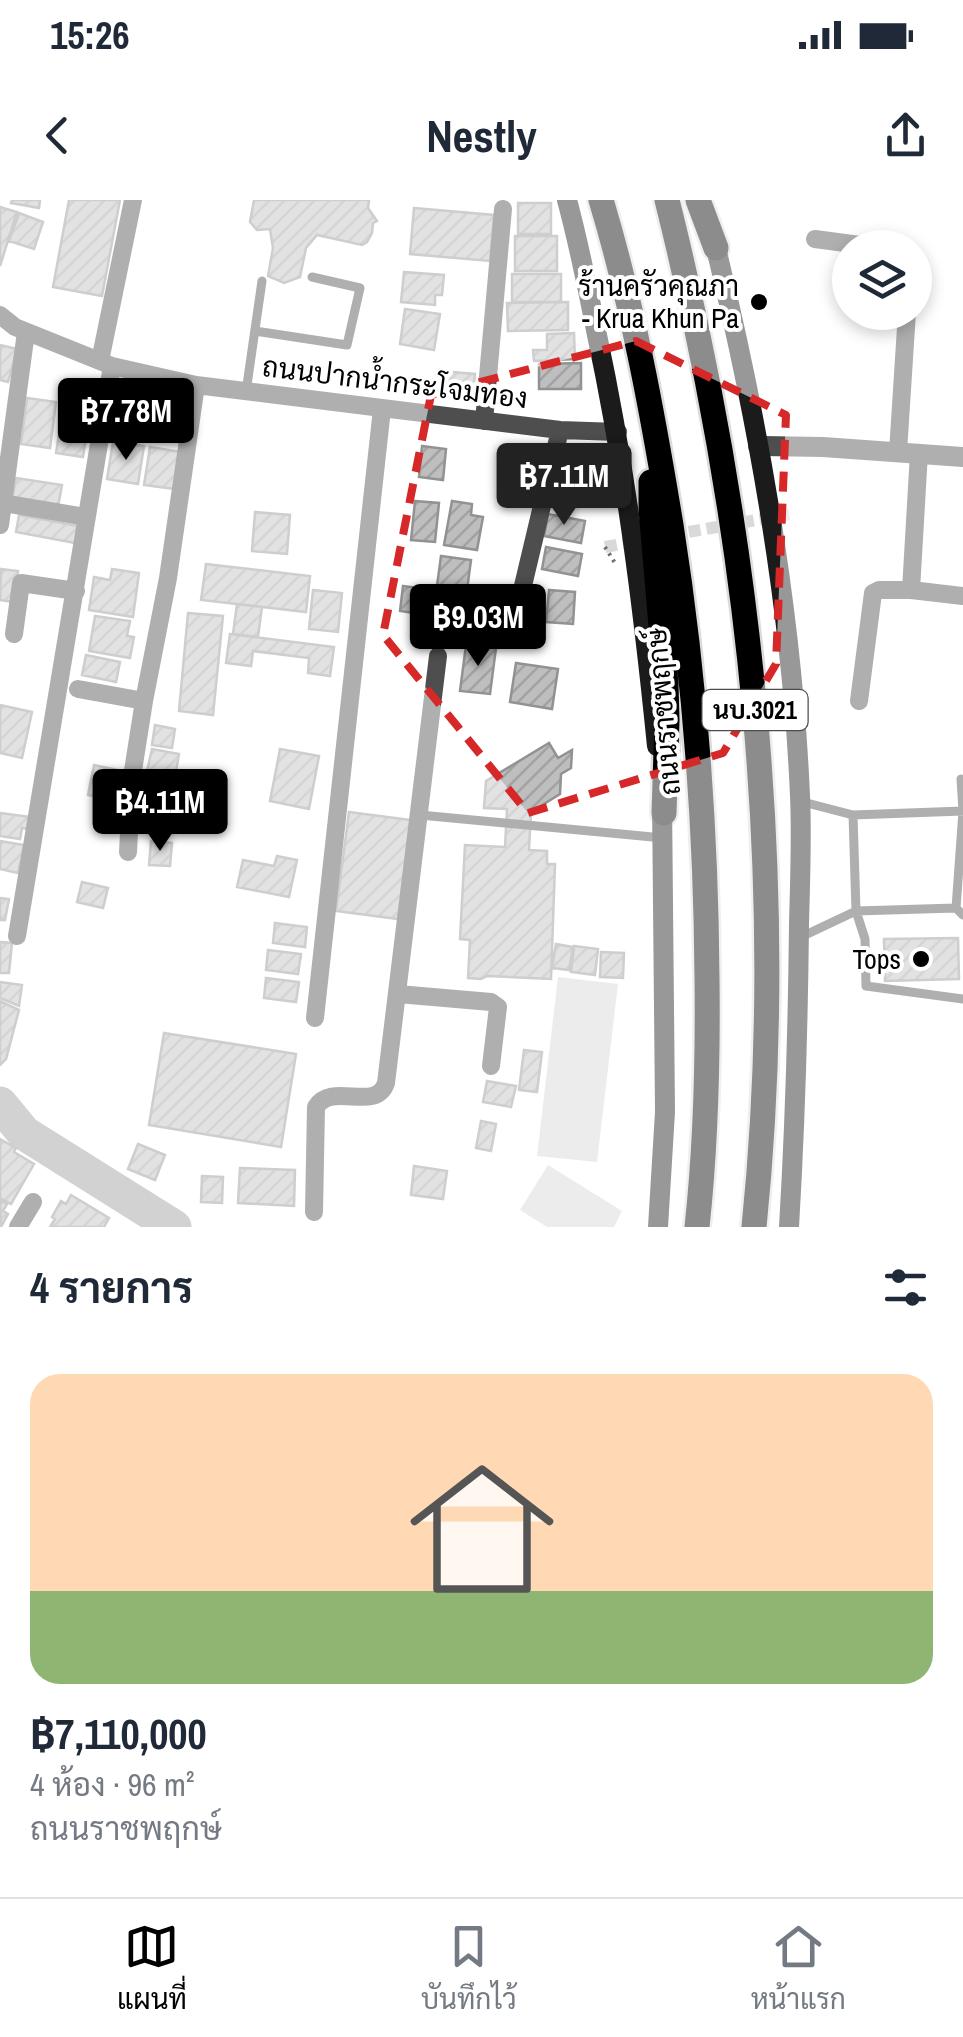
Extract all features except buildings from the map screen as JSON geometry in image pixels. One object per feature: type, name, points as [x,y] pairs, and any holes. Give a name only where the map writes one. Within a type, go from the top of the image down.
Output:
[{"type":"main road","name":"ถนนราชพฤกษ์","points":[[567,200],[618,432],[643,604],[664,826],[665,1112],[658,1227]]},
{"type":"main road","name":"ถนนราชพฤกษ์","points":[[601,200],[655,428],[684,613],[701,785],[708,1033],[697,1227]]},
{"type":"main road","name":"นบ.3021","points":[[667,200],[716,434],[756,714],[768,937],[754,1227]]},
{"type":"main road","points":[[701,200],[716,248]]},
{"type":"main road","name":"นบ.3021","points":[[716,248],[758,446],[788,637],[797,731],[799,938],[789,1227]]},
{"type":"main road","points":[[655,428],[650,509],[666,684],[664,826]]},
{"type":"street","points":[[16,936],[76,590],[106,363],[133,200]]},
{"type":"street","points":[[484,422],[503,208]]},
{"type":"street","points":[[815,238],[832,241]]},
{"type":"street","name":"ถนนปากน้ำกระโจมทอง","points":[[0,315],[26,332],[106,363],[196,385],[484,422],[618,432]]},
{"type":"street","points":[[907,330],[911,590]]},
{"type":"street","points":[[0,524],[26,332]]},
{"type":"street","points":[[128,852],[132,777],[168,578],[196,385]]},
{"type":"street","points":[[316,1018],[382,409]]},
{"type":"street","points":[[517,611],[560,430]]},
{"type":"street","points":[[758,446],[963,457]]},
{"type":"street","points":[[3,503],[86,517]]},
{"type":"street","points":[[14,634],[21,583],[76,590]]},
{"type":"street","points":[[859,701],[874,592],[911,590],[963,596]]},
{"type":"street","points":[[314,1212],[316,1108],[328,1096],[376,1096],[384,1091],[438,656]]},
{"type":"street","points":[[78,689],[144,701]]},
{"type":"street","points":[[398,994],[490,1002],[498,1007],[490,1066]]},
{"type":"street","points":[[18,1227],[33,1202]]},
{"type":"lane","points":[[255,331],[348,345],[360,288],[312,277]]},
{"type":"lane","points":[[246,392],[262,281]]},
{"type":"lane","points":[[799,938],[856,911],[959,911],[960,779]]},
{"type":"lane","points":[[800,801],[853,815],[962,812]]},
{"type":"lane","points":[[417,815],[664,826]]},
{"type":"lane","points":[[853,815],[856,911],[865,940],[866,986],[963,999]]},
{"type":"highlighted area","points":[[636,341],[786,415],[776,664],[723,753],[528,813],[383,635],[431,395]]},
{"type":"shaded area","points":[[558,977],[618,984],[597,1162],[537,1156]]},
{"type":"shaded area","points":[[548,1165],[622,1211],[614,1227],[547,1227],[520,1210]]},
{"type":"waterway","points":[[0,1104],[24,1133],[174,1227]]},
{"type":"tunnel","points":[[671,535],[791,514]]},
{"type":"tunnel","points":[[605,547],[637,541]]},
{"type":"place","name":"ร้านครัวคุณภา - Krua Khun Pa","points":[[759,302]]},
{"type":"place","name":"Tops","points":[[921,959]]}]
